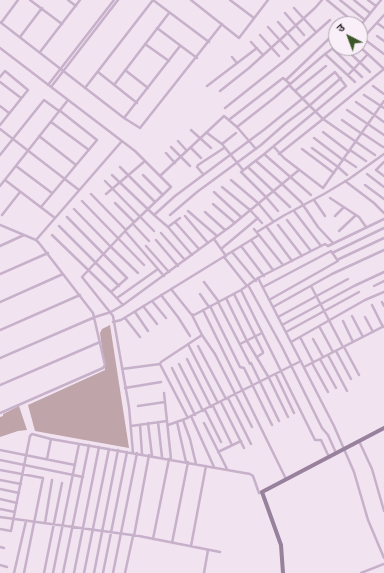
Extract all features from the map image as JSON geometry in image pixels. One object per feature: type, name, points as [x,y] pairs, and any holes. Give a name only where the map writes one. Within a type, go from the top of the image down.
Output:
[{"type":"street","points":[[18,0],[0,22],[124,118],[140,128],[197,58],[222,24]]},
{"type":"street","points":[[30,0],[62,24]]},
{"type":"street","points":[[68,0],[76,6]]},
{"type":"street","points":[[40,52],[80,0]]},
{"type":"street","points":[[50,86],[114,0]]},
{"type":"street","points":[[62,70],[118,0]]},
{"type":"street","points":[[86,88],[153,0],[209,42]]},
{"type":"street","points":[[190,0],[239,38],[268,0]]},
{"type":"street","points":[[230,0],[254,18]]},
{"type":"street","points":[[220,91],[249,68],[296,26],[322,0]]},
{"type":"street","points":[[327,0],[346,16]]},
{"type":"street","points":[[340,0],[360,16]]},
{"type":"street","points":[[354,0],[370,13]]},
{"type":"street","points":[[368,0],[376,6]]},
{"type":"street","points":[[368,16],[381,0],[384,2]]},
{"type":"street","points":[[20,37],[42,8]]},
{"type":"street","points":[[294,8],[316,32]]},
{"type":"street","points":[[114,84],[169,12]]},
{"type":"street","points":[[285,13],[304,35]]},
{"type":"street","points":[[368,33],[384,15]]},
{"type":"street","points":[[278,22],[300,47]]},
{"type":"street","points":[[225,108],[300,47],[328,22]]},
{"type":"street","points":[[377,23],[384,27]]},
{"type":"street","points":[[268,27],[288,49]]},
{"type":"street","points":[[157,28],[197,58]]},
{"type":"street","points":[[260,35],[279,56]]},
{"type":"street","points":[[377,36],[384,41]]},
{"type":"street","points":[[286,80],[328,40]]},
{"type":"street","points":[[251,42],[263,55]]},
{"type":"street","points":[[368,42],[384,54]]},
{"type":"street","points":[[145,44],[169,61]]},
{"type":"street","points":[[124,118],[180,46]]},
{"type":"street","points":[[0,48],[122,140],[171,187],[110,246],[82,277],[111,312],[114,322],[131,426],[133,453]]},
{"type":"street","points":[[207,86],[257,48]]},
{"type":"street","points":[[237,127],[328,52]]},
{"type":"street","points":[[325,54],[355,82]]},
{"type":"street","points":[[279,154],[384,69],[368,54]]},
{"type":"street","points":[[340,56],[362,77]]},
{"type":"street","points":[[353,56],[370,72]]},
{"type":"street","points":[[348,75],[366,56]]},
{"type":"street","points":[[232,58],[237,63]]},
{"type":"street","points":[[295,92],[326,66]]},
{"type":"street","points":[[125,70],[148,88]]},
{"type":"street","points":[[0,78],[5,71],[28,89],[0,125]]},
{"type":"street","points":[[98,72],[136,102]]},
{"type":"street","points":[[154,216],[175,196],[302,99],[333,72],[335,72],[346,86],[274,147],[243,170]]},
{"type":"street","points":[[230,119],[283,78],[323,119],[375,155]]},
{"type":"street","points":[[170,215],[197,192],[256,149],[341,78]]},
{"type":"street","points":[[0,82],[21,98]]},
{"type":"street","points":[[373,86],[384,94]]},
{"type":"street","points":[[364,95],[384,108]]},
{"type":"street","points":[[0,155],[44,100],[97,140],[41,207]]},
{"type":"street","points":[[0,186],[68,100]]},
{"type":"street","points":[[274,147],[279,154],[322,188],[362,134],[384,101]]},
{"type":"street","points":[[356,102],[384,122]]},
{"type":"street","points":[[0,106],[9,113]]},
{"type":"street","points":[[347,110],[384,135]]},
{"type":"street","points":[[160,176],[224,116],[230,119],[256,149]]},
{"type":"street","points":[[342,120],[384,147]]},
{"type":"street","points":[[51,122],[89,150]]},
{"type":"street","points":[[0,129],[79,190]]},
{"type":"street","points":[[191,130],[211,148]]},
{"type":"street","points":[[207,132],[222,144],[243,170],[241,172],[278,211]]},
{"type":"street","points":[[323,132],[366,162]]},
{"type":"street","points":[[222,144],[236,133]]},
{"type":"street","points":[[39,136],[76,165]]},
{"type":"street","points":[[314,138],[356,167]]},
{"type":"street","points":[[36,240],[122,140]]},
{"type":"street","points":[[178,141],[187,151]]},
{"type":"street","points":[[171,147],[190,166]]},
{"type":"street","points":[[191,148],[201,158]]},
{"type":"street","points":[[203,174],[197,167],[224,148]]},
{"type":"street","points":[[312,148],[347,174]]},
{"type":"street","points":[[302,149],[334,173]]},
{"type":"street","points":[[166,153],[175,163]]},
{"type":"street","points":[[264,154],[311,195]]},
{"type":"street","points":[[114,322],[125,318],[225,257],[251,240],[266,226],[314,200],[384,154]]},
{"type":"street","points":[[106,194],[145,161]]},
{"type":"street","points":[[256,161],[301,202],[318,227],[333,243]]},
{"type":"street","points":[[384,162],[376,170],[384,176]]},
{"type":"street","points":[[16,166],[52,193]]},
{"type":"street","points":[[120,167],[155,202]]},
{"type":"street","points":[[248,167],[290,207]]},
{"type":"street","points":[[0,358],[95,317],[111,312],[123,305],[214,239],[299,170]]},
{"type":"street","points":[[367,174],[384,186]]},
{"type":"street","points":[[112,175],[154,216],[168,227],[192,255]]},
{"type":"street","points":[[143,175],[163,195]]},
{"type":"street","points":[[5,180],[55,218]]},
{"type":"street","points":[[231,180],[258,204],[273,222]]},
{"type":"street","points":[[106,181],[154,231]]},
{"type":"street","points":[[345,181],[374,203],[384,213]]},
{"type":"street","points":[[365,185],[384,199]]},
{"type":"street","points":[[222,187],[250,210],[262,223]]},
{"type":"street","points":[[2,215],[20,192]]},
{"type":"street","points":[[214,192],[241,217]]},
{"type":"street","points":[[91,194],[126,230],[164,276]]},
{"type":"street","points":[[330,198],[361,219],[366,227]]},
{"type":"street","points":[[314,200],[325,216]]},
{"type":"street","points":[[82,201],[144,265]]},
{"type":"street","points":[[115,203],[149,241]]},
{"type":"street","points":[[213,204],[234,223]]},
{"type":"street","points":[[335,216],[344,208]]},
{"type":"street","points":[[74,209],[138,273]]},
{"type":"street","points":[[188,211],[217,236]]},
{"type":"street","points":[[294,211],[321,246]]},
{"type":"street","points":[[205,212],[225,230]]},
{"type":"street","points":[[184,216],[208,243]]},
{"type":"street","points":[[339,231],[355,216]]},
{"type":"street","points":[[66,217],[127,278],[120,286],[111,292]]},
{"type":"street","points":[[168,227],[180,218]]},
{"type":"street","points":[[221,249],[258,218]]},
{"type":"street","points":[[192,315],[234,294],[283,265],[325,244],[328,246],[384,218]]},
{"type":"street","points":[[287,220],[311,251]]},
{"type":"street","points":[[175,222],[199,249]]},
{"type":"street","points":[[0,225],[36,240],[48,253],[80,295],[95,317],[105,365],[103,368],[0,413]]},
{"type":"street","points":[[278,225],[302,256]]},
{"type":"street","points":[[59,226],[120,286]]},
{"type":"street","points":[[266,226],[292,261]]},
{"type":"street","points":[[263,287],[331,251],[332,253],[384,228]]},
{"type":"street","points":[[254,229],[283,265]]},
{"type":"street","points":[[161,233],[185,260]]},
{"type":"street","points":[[0,246],[24,235]]},
{"type":"street","points":[[52,235],[123,305]]},
{"type":"street","points":[[269,300],[338,262],[337,260],[384,238]]},
{"type":"street","points":[[214,239],[225,257],[248,286],[292,366],[322,428],[328,435],[336,453]]},
{"type":"street","points":[[156,240],[178,266]]},
{"type":"street","points":[[251,240],[274,270]]},
{"type":"street","points":[[146,246],[169,272]]},
{"type":"street","points":[[241,246],[264,276]]},
{"type":"street","points":[[273,307],[332,274],[384,250]]},
{"type":"street","points":[[232,252],[263,287],[334,426],[354,472],[368,520],[384,558]]},
{"type":"street","points":[[0,274],[48,253]]},
{"type":"street","points":[[332,253],[337,260]]},
{"type":"street","points":[[117,298],[158,269]]},
{"type":"street","points":[[282,325],[384,272]]},
{"type":"street","points":[[0,302],[63,274]]},
{"type":"street","points":[[278,317],[348,279]]},
{"type":"street","points":[[304,281],[307,288]]},
{"type":"street","points":[[374,286],[384,281]]},
{"type":"street","points":[[204,282],[218,302],[250,364],[252,363],[279,421]]},
{"type":"street","points":[[311,286],[359,375]]},
{"type":"street","points":[[171,289],[192,315],[202,335],[215,354],[252,427]]},
{"type":"street","points":[[241,290],[316,440],[320,440],[328,457]]},
{"type":"street","points":[[286,332],[359,292]]},
{"type":"street","points":[[291,342],[365,300],[384,292]]},
{"type":"street","points":[[200,294],[210,306],[241,367],[244,368],[272,424]]},
{"type":"street","points":[[234,294],[263,352],[257,357]]},
{"type":"street","points":[[0,330],[80,295]]},
{"type":"street","points":[[161,295],[190,336]]},
{"type":"street","points":[[226,298],[247,341],[269,378],[288,417]]},
{"type":"street","points":[[152,301],[166,318]]},
{"type":"street","points":[[382,302],[384,306]]},
{"type":"street","points":[[304,367],[383,326],[372,305]]},
{"type":"street","points":[[143,306],[157,324]]},
{"type":"street","points":[[203,310],[286,479]]},
{"type":"street","points":[[135,312],[148,330]]},
{"type":"street","points":[[352,316],[363,337]]},
{"type":"street","points":[[365,317],[373,332]]},
{"type":"street","points":[[125,318],[140,337]]},
{"type":"street","points":[[343,321],[353,342]]},
{"type":"street","points":[[319,326],[351,379]]},
{"type":"street","points":[[240,344],[262,333]]},
{"type":"street","points":[[122,369],[160,364],[202,335]]},
{"type":"street","points":[[300,337],[328,392]]},
{"type":"street","points":[[313,339],[336,388]]},
{"type":"street","points":[[0,385],[100,342]]},
{"type":"street","points":[[188,344],[244,448]]},
{"type":"street","points":[[198,346],[251,444]]},
{"type":"street","points":[[328,355],[347,390]]},
{"type":"street","points":[[187,359],[232,445]]},
{"type":"street","points":[[168,425],[188,418],[276,375],[301,361]]},
{"type":"street","points":[[160,364],[188,418]]},
{"type":"street","points":[[180,364],[221,442]]},
{"type":"street","points":[[172,368],[195,414]]},
{"type":"street","points":[[276,375],[294,413]]},
{"type":"street","points":[[125,388],[161,382]]},
{"type":"street","points":[[153,539],[170,459],[168,421],[164,394]]},
{"type":"street","points":[[138,406],[165,402]]},
{"type":"street","points":[[191,416],[214,467]]},
{"type":"street","points":[[183,420],[190,439],[196,464]]},
{"type":"street","points":[[131,426],[168,421]]},
{"type":"street","points":[[158,422],[162,458]]},
{"type":"street","points":[[172,543],[187,462],[177,422]]},
{"type":"street","points":[[125,573],[151,456],[148,423]]},
{"type":"street","points":[[204,423],[227,470]]},
{"type":"street","points":[[140,425],[142,454]]},
{"type":"street","points":[[262,492],[384,428]]},
{"type":"street","points":[[0,529],[12,531],[31,434],[51,439],[251,474],[258,492],[262,492],[281,545],[283,573]]},
{"type":"street","points":[[47,459],[51,439]]},
{"type":"street","points":[[218,452],[241,441]]},
{"type":"street","points":[[359,441],[372,469],[384,510]]},
{"type":"street","points":[[53,573],[79,444]]},
{"type":"street","points":[[63,573],[89,445]]},
{"type":"street","points":[[74,573],[100,447]]},
{"type":"street","points":[[84,573],[109,449]]},
{"type":"street","points":[[0,450],[75,465]]},
{"type":"street","points":[[94,573],[118,450]]},
{"type":"street","points":[[104,573],[127,452]]},
{"type":"street","points":[[113,573],[137,453]]},
{"type":"street","points":[[0,460],[83,477]]},
{"type":"street","points":[[191,546],[206,466]]},
{"type":"street","points":[[0,470],[43,478],[24,573]]},
{"type":"street","points":[[0,480],[21,484]]},
{"type":"street","points":[[45,523],[52,480]]},
{"type":"street","points":[[44,573],[62,483]]},
{"type":"street","points":[[0,489],[19,493]]},
{"type":"street","points":[[0,499],[17,503]]},
{"type":"street","points":[[0,510],[15,512]]},
{"type":"street","points":[[0,517],[112,532],[220,552]]},
{"type":"street","points":[[14,573],[26,521]]},
{"type":"street","points":[[0,547],[4,548]]},
{"type":"street","points":[[204,573],[208,550]]},
{"type":"street","points":[[361,573],[384,564]]},
{"type":"street","points":[[0,565],[8,567]]},
{"type":"shaded area","points":[[110,325],[129,448],[35,431],[28,405],[105,370],[100,333],[102,329]]},
{"type":"shaded area","points":[[19,406],[27,430],[18,431],[0,437],[0,417]]}]
